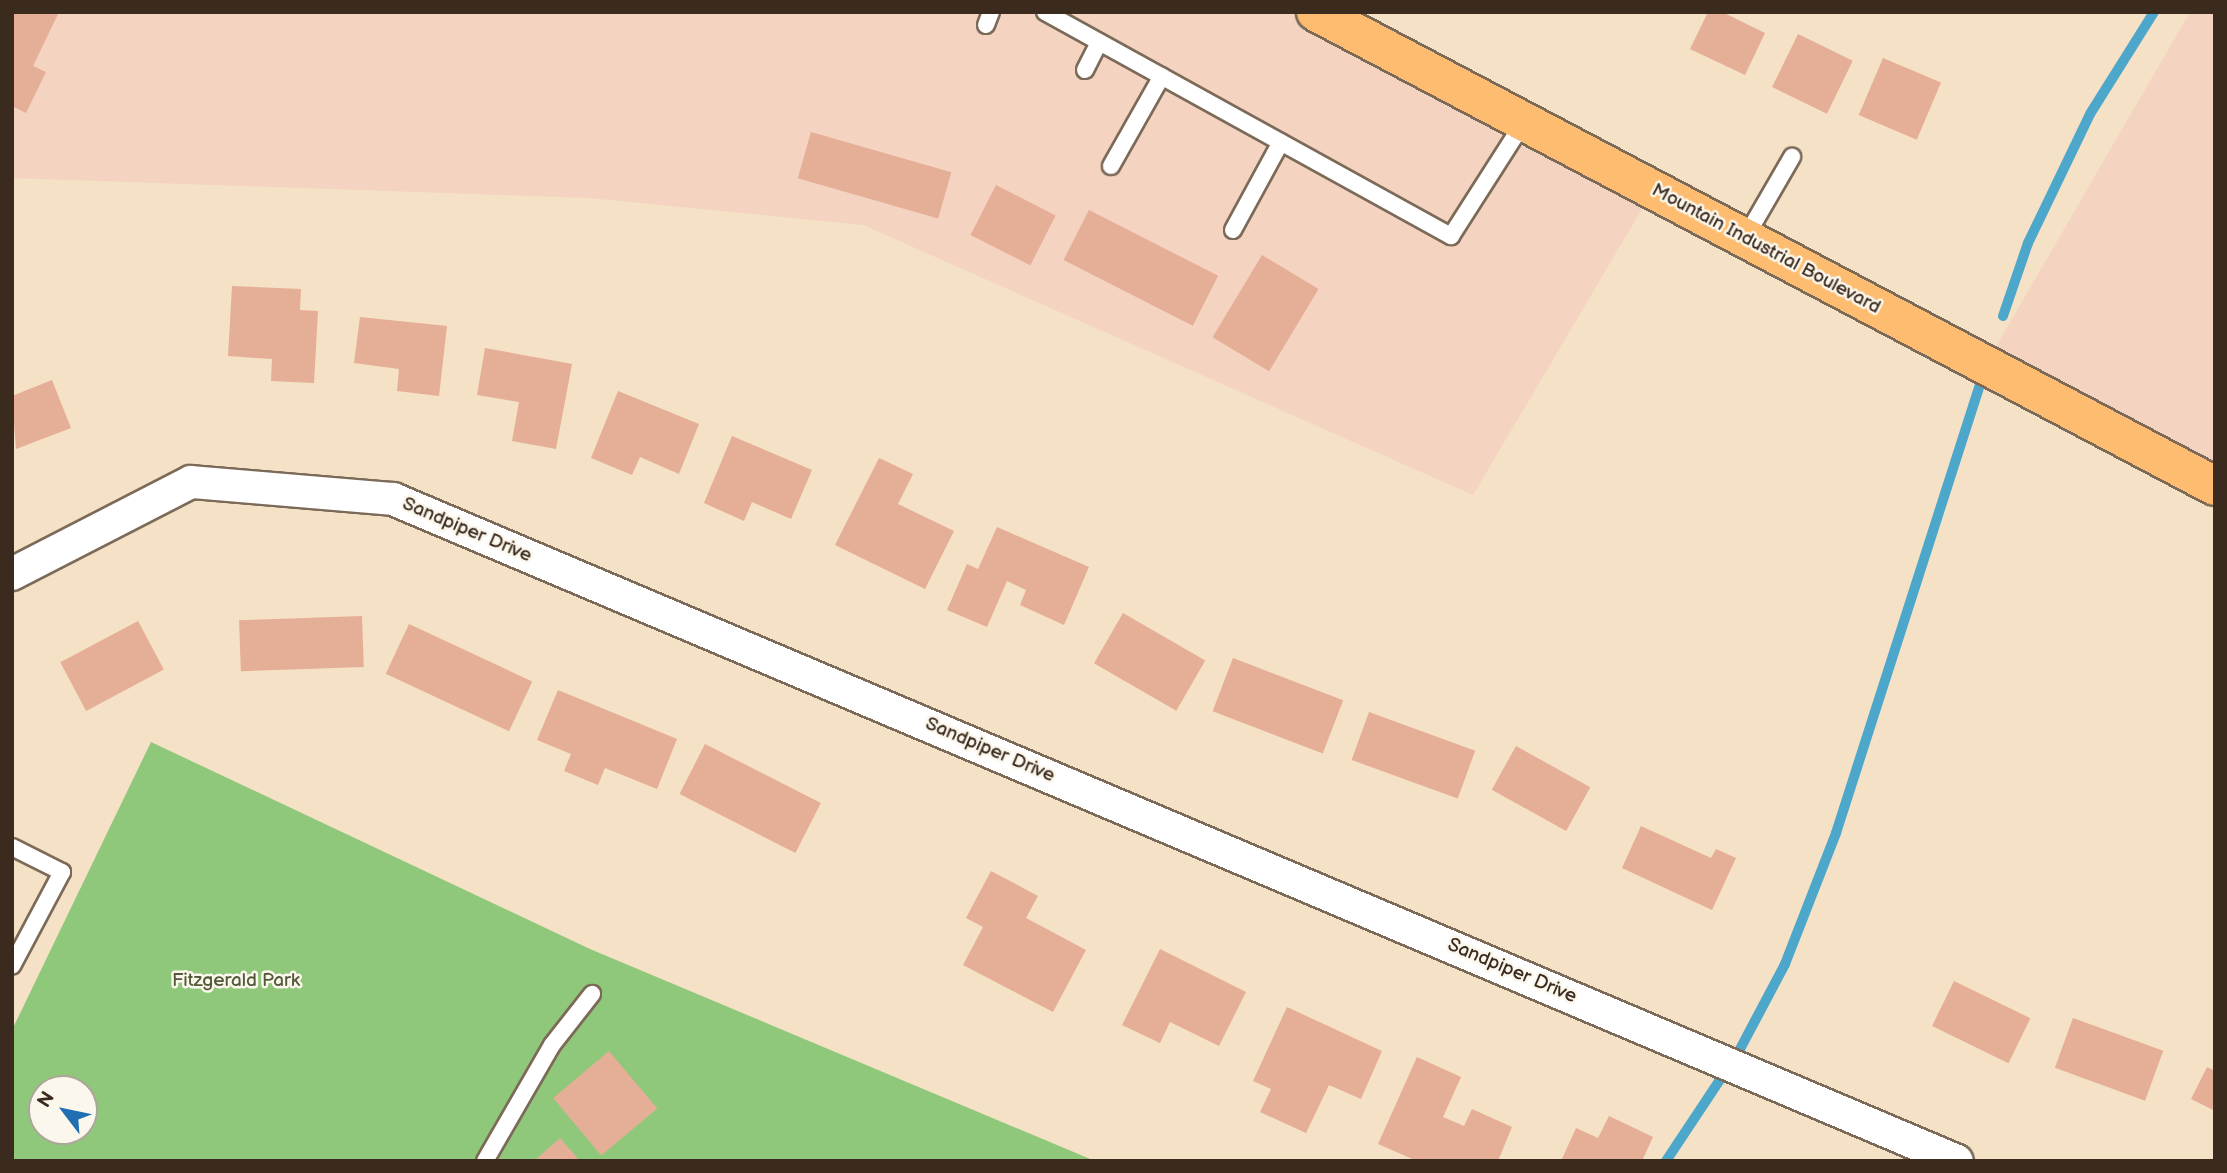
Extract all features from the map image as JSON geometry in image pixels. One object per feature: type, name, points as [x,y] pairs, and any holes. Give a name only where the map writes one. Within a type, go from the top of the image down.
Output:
[{"type":"main road","name":"Mountain Industrial Boulevard","points":[[1316,12],[2215,486]]},
{"type":"street","name":"Sandpiper Drive","points":[[12,574],[191,482],[393,499],[1957,1161]]},
{"type":"lane","points":[[1045,12],[1451,236],[1524,122]]},
{"type":"lane","points":[[1085,70],[1099,42]]},
{"type":"lane","points":[[1111,166],[1162,76]]},
{"type":"lane","points":[[1233,230],[1281,142]]},
{"type":"lane","points":[[1745,238],[1792,157]]},
{"type":"lane","points":[[12,847],[62,873],[12,966]]},
{"type":"lane","points":[[485,1161],[552,1045],[592,994]]},
{"type":"shaded area","points":[[12,12],[1315,12],[1652,192],[1473,495],[863,225],[590,198],[12,178]]},
{"type":"shaded area","points":[[2190,12],[2215,12],[2215,501],[1983,369]]},
{"type":"green space","name":"Fitzgerald Park","points":[[151,742],[590,949],[1095,1161],[12,1161],[12,1030]]},
{"type":"building","points":[[12,12],[59,12],[33,66],[46,72],[26,113],[12,106]]},
{"type":"building","points":[[1708,12],[1722,12],[1765,33],[1745,75],[1690,49]]},
{"type":"building","points":[[1798,34],[1853,61],[1827,114],[1772,87]]},
{"type":"building","points":[[1883,58],[1941,83],[1917,140],[1859,115]]},
{"type":"building","points":[[811,132],[951,172],[938,218],[798,178]]},
{"type":"building","points":[[996,185],[1056,215],[1030,265],[971,235]]},
{"type":"building","points":[[1089,210],[1218,276],[1193,326],[1064,260]]},
{"type":"building","points":[[1262,255],[1319,289],[1269,371],[1213,337]]},
{"type":"building","points":[[232,286],[301,289],[300,310],[318,311],[314,383],[271,381],[272,359],[228,356]]},
{"type":"building","points":[[360,317],[447,326],[439,396],[397,391],[399,369],[354,363]]},
{"type":"building","points":[[485,348],[572,364],[556,449],[512,441],[519,402],[477,395]]},
{"type":"building","points":[[52,380],[71,428],[16,449],[12,396]]},
{"type":"building","points":[[618,391],[699,424],[679,474],[640,457],[632,475],[591,458]]},
{"type":"building","points":[[732,436],[812,470],[791,519],[752,502],[744,521],[704,503]]},
{"type":"building","points":[[879,458],[913,474],[898,504],[954,531],[925,589],[835,545]]},
{"type":"building","points":[[997,527],[1089,567],[1064,625],[1020,605],[1026,590],[1007,581],[987,627],[947,610],[967,564],[978,569]]},
{"type":"building","points":[[1123,613],[1205,660],[1176,711],[1094,663]]},
{"type":"building","points":[[362,616],[364,667],[241,671],[239,620]]},
{"type":"building","points":[[138,621],[164,670],[86,711],[60,662]]},
{"type":"building","points":[[409,624],[532,681],[509,731],[386,674]]},
{"type":"building","points":[[1233,658],[1343,700],[1323,754],[1213,711]]},
{"type":"building","points":[[558,690],[677,739],[657,789],[605,768],[598,785],[564,771],[571,754],[537,740]]},
{"type":"building","points":[[1369,712],[1475,751],[1458,799],[1352,760]]},
{"type":"building","points":[[705,744],[821,803],[795,853],[680,794]]},
{"type":"building","points":[[1516,746],[1590,787],[1566,831],[1492,790]]},
{"type":"building","points":[[1641,826],[1711,858],[1716,849],[1736,858],[1712,910],[1622,868]]},
{"type":"building","points":[[991,871],[1038,896],[1026,918],[1086,950],[1053,1012],[963,965],[983,927],[966,918]]},
{"type":"building","points":[[1160,949],[1246,992],[1219,1046],[1170,1022],[1160,1043],[1122,1025]]},
{"type":"building","points":[[1954,981],[2030,1018],[2008,1063],[1932,1026]]},
{"type":"building","points":[[1287,1007],[1382,1051],[1361,1099],[1329,1085],[1306,1133],[1260,1112],[1271,1089],[1253,1081]]},
{"type":"building","points":[[2073,1018],[2163,1051],[2145,1101],[2055,1068]]},
{"type":"building","points":[[609,1051],[657,1108],[601,1155],[553,1098]]},
{"type":"building","points":[[1417,1057],[1461,1077],[1443,1117],[1464,1126],[1472,1109],[1512,1127],[1498,1161],[1417,1161],[1378,1144]]},
{"type":"building","points":[[2207,1067],[2215,1071],[2215,1111],[2191,1099]]},
{"type":"building","points":[[1609,1116],[1653,1137],[1642,1161],[1561,1161],[1576,1128],[1598,1138]]},
{"type":"building","points":[[560,1138],[580,1161],[534,1161]]},
{"type":"waterway","points":[[2003,316],[2028,243],[2090,114],[2154,12]]},
{"type":"waterway","points":[[1666,1161],[1739,1051],[1785,964],[1836,833],[1984,373]]}]
